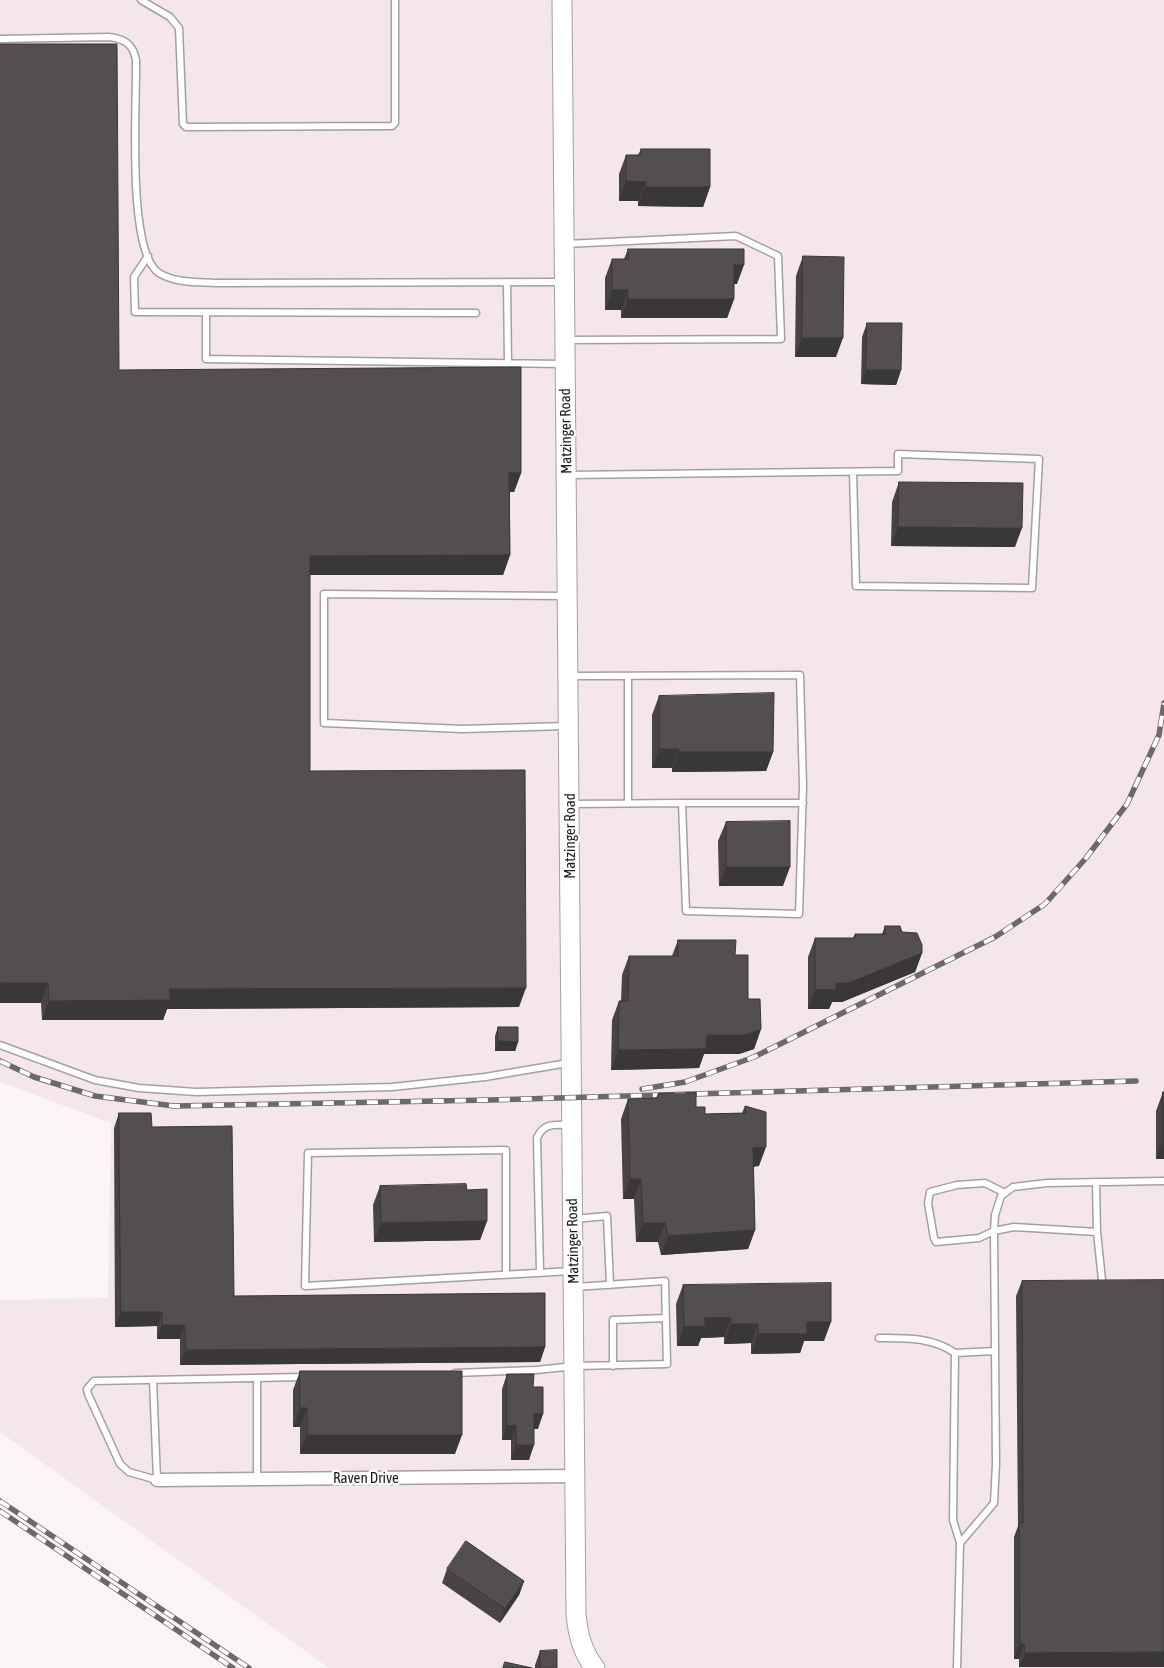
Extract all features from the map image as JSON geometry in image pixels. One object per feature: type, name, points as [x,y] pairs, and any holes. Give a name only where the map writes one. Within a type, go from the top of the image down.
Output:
[{"type":"street","name":"Matzinger Road","points":[[562,0],[577,1623],[583,1649],[595,1668]]},
{"type":"street","name":"Raven Drive","points":[[157,1480],[576,1476]]},
{"type":"lane","points":[[141,0],[170,17],[179,28],[183,124],[186,127],[392,126],[395,123],[395,0]]},
{"type":"lane","points":[[0,39],[116,38],[123,40],[133,48],[137,74],[136,202],[139,232],[148,256],[158,272],[180,281],[507,284],[565,282]]},
{"type":"lane","points":[[564,244],[736,236],[778,256],[780,340],[566,340]]},
{"type":"lane","points":[[148,256],[134,277],[135,312],[476,313]]},
{"type":"lane","points":[[507,284],[508,363]]},
{"type":"lane","points":[[206,313],[206,359],[565,364]]},
{"type":"lane","points":[[567,474],[898,471],[898,454],[1039,459],[1032,588],[856,586],[853,472]]},
{"type":"lane","points":[[568,596],[324,594],[324,723],[462,728],[568,726]]},
{"type":"lane","points":[[569,676],[800,675],[803,803],[799,914],[686,911],[682,803]]},
{"type":"lane","points":[[628,676],[628,803]]},
{"type":"lane","points":[[570,804],[803,803]]},
{"type":"lane","points":[[0,1045],[95,1080],[139,1088],[196,1092],[392,1087],[486,1077],[572,1062]]},
{"type":"lane","points":[[540,1271],[537,1138],[541,1129],[548,1125],[572,1125]]},
{"type":"lane","points":[[446,1373],[536,1370],[575,1366],[667,1364],[665,1281],[610,1285],[540,1271],[506,1274],[305,1286],[308,1153],[506,1150],[506,1274]]},
{"type":"lane","points":[[960,1543],[994,1504],[994,1231],[995,1215],[1001,1196],[1013,1187],[1038,1184],[1164,1181]]},
{"type":"lane","points":[[1096,1182],[1096,1232],[1102,1280]]},
{"type":"lane","points":[[1005,1193],[985,1183],[957,1185],[930,1192],[928,1203],[936,1242],[979,1238],[994,1231],[1014,1227],[1096,1232]]},
{"type":"lane","points":[[573,1219],[607,1216],[610,1285]]},
{"type":"lane","points":[[614,1366],[613,1320],[666,1318]]},
{"type":"lane","points":[[879,1338],[910,1338],[945,1346],[955,1353],[995,1350]]},
{"type":"lane","points":[[955,1353],[953,1520],[960,1543],[957,1668]]},
{"type":"lane","points":[[153,1380],[157,1480],[129,1472],[120,1464],[87,1389],[94,1381],[317,1376]]},
{"type":"lane","points":[[257,1378],[257,1479]]},
{"type":"shaded area","points":[[0,0],[1164,0],[1164,1668],[329,1668],[0,1432],[0,1300],[108,1298],[111,1123],[0,1082]]},
{"type":"building","points":[[0,44],[117,44],[119,370],[521,367],[521,473],[509,473],[510,555],[310,556],[310,771],[525,770],[526,988],[170,989],[170,1000],[49,1001],[48,983],[0,983]]},
{"type":"building","points":[[641,149],[710,149],[710,187],[645,187],[646,182],[626,181],[626,155],[641,155]]},
{"type":"building","points":[[628,249],[744,249],[744,265],[734,265],[734,299],[628,299],[628,290],[612,290],[612,259],[628,259]]},
{"type":"building","points":[[803,256],[844,257],[843,338],[802,338]]},
{"type":"building","points":[[867,323],[902,323],[901,370],[866,370]]},
{"type":"building","points":[[899,482],[1023,483],[1022,528],[898,527]]},
{"type":"building","points":[[774,693],[773,752],[679,752],[679,749],[659,749],[659,696]]},
{"type":"building","points":[[790,821],[790,867],[726,867],[726,822]]},
{"type":"building","points":[[885,926],[900,926],[902,932],[917,933],[922,945],[922,953],[849,983],[836,983],[836,990],[815,990],[815,938],[855,938],[855,934],[885,934]]},
{"type":"building","points":[[678,940],[736,940],[735,955],[748,955],[748,999],[760,999],[761,1029],[746,1035],[707,1035],[706,1049],[618,1050],[619,1001],[628,1001],[629,956],[678,956]]},
{"type":"building","points":[[498,1027],[518,1027],[518,1042],[498,1041]]},
{"type":"building","points":[[1164,1092],[1164,1140],[1163,1140]]},
{"type":"building","points":[[696,1093],[696,1107],[705,1107],[705,1114],[746,1113],[745,1106],[766,1112],[766,1147],[753,1148],[755,1230],[668,1236],[665,1223],[643,1223],[641,1179],[630,1179],[628,1099],[658,1098],[658,1094]]},
{"type":"building","points":[[119,1113],[151,1113],[152,1127],[232,1126],[234,1296],[545,1293],[545,1347],[186,1350],[185,1325],[162,1325],[162,1312],[121,1312]]},
{"type":"building","points":[[466,1184],[467,1190],[487,1189],[487,1221],[381,1223],[380,1186]]},
{"type":"building","points":[[1164,1280],[1164,1652],[1025,1653],[1024,1644],[1020,1644],[1019,1523],[1023,1523],[1022,1281]]},
{"type":"building","points":[[831,1283],[831,1322],[807,1322],[807,1334],[758,1334],[758,1324],[731,1324],[731,1318],[705,1318],[705,1326],[684,1327],[683,1285]]},
{"type":"building","points":[[300,1371],[462,1371],[462,1435],[307,1435],[307,1408],[300,1408]]},
{"type":"building","points":[[507,1374],[534,1374],[533,1387],[543,1387],[543,1414],[534,1414],[534,1445],[516,1445],[516,1425],[507,1426]]},
{"type":"building","points":[[466,1541],[524,1581],[505,1609],[447,1569]]},
{"type":"building","points":[[557,1650],[557,1668],[540,1668],[540,1651]]},
{"type":"building","points":[[505,1662],[532,1668],[503,1668]]},
{"type":"railway","points":[[642,1089],[685,1082],[754,1057],[995,937],[1045,904],[1086,858],[1127,804],[1159,735],[1164,703]]},
{"type":"railway","points":[[0,1061],[34,1077],[95,1096],[174,1106],[490,1100],[1136,1081]]},
{"type":"railway","points":[[0,1501],[249,1668]]},
{"type":"railway","points":[[0,1511],[233,1668]]}]
